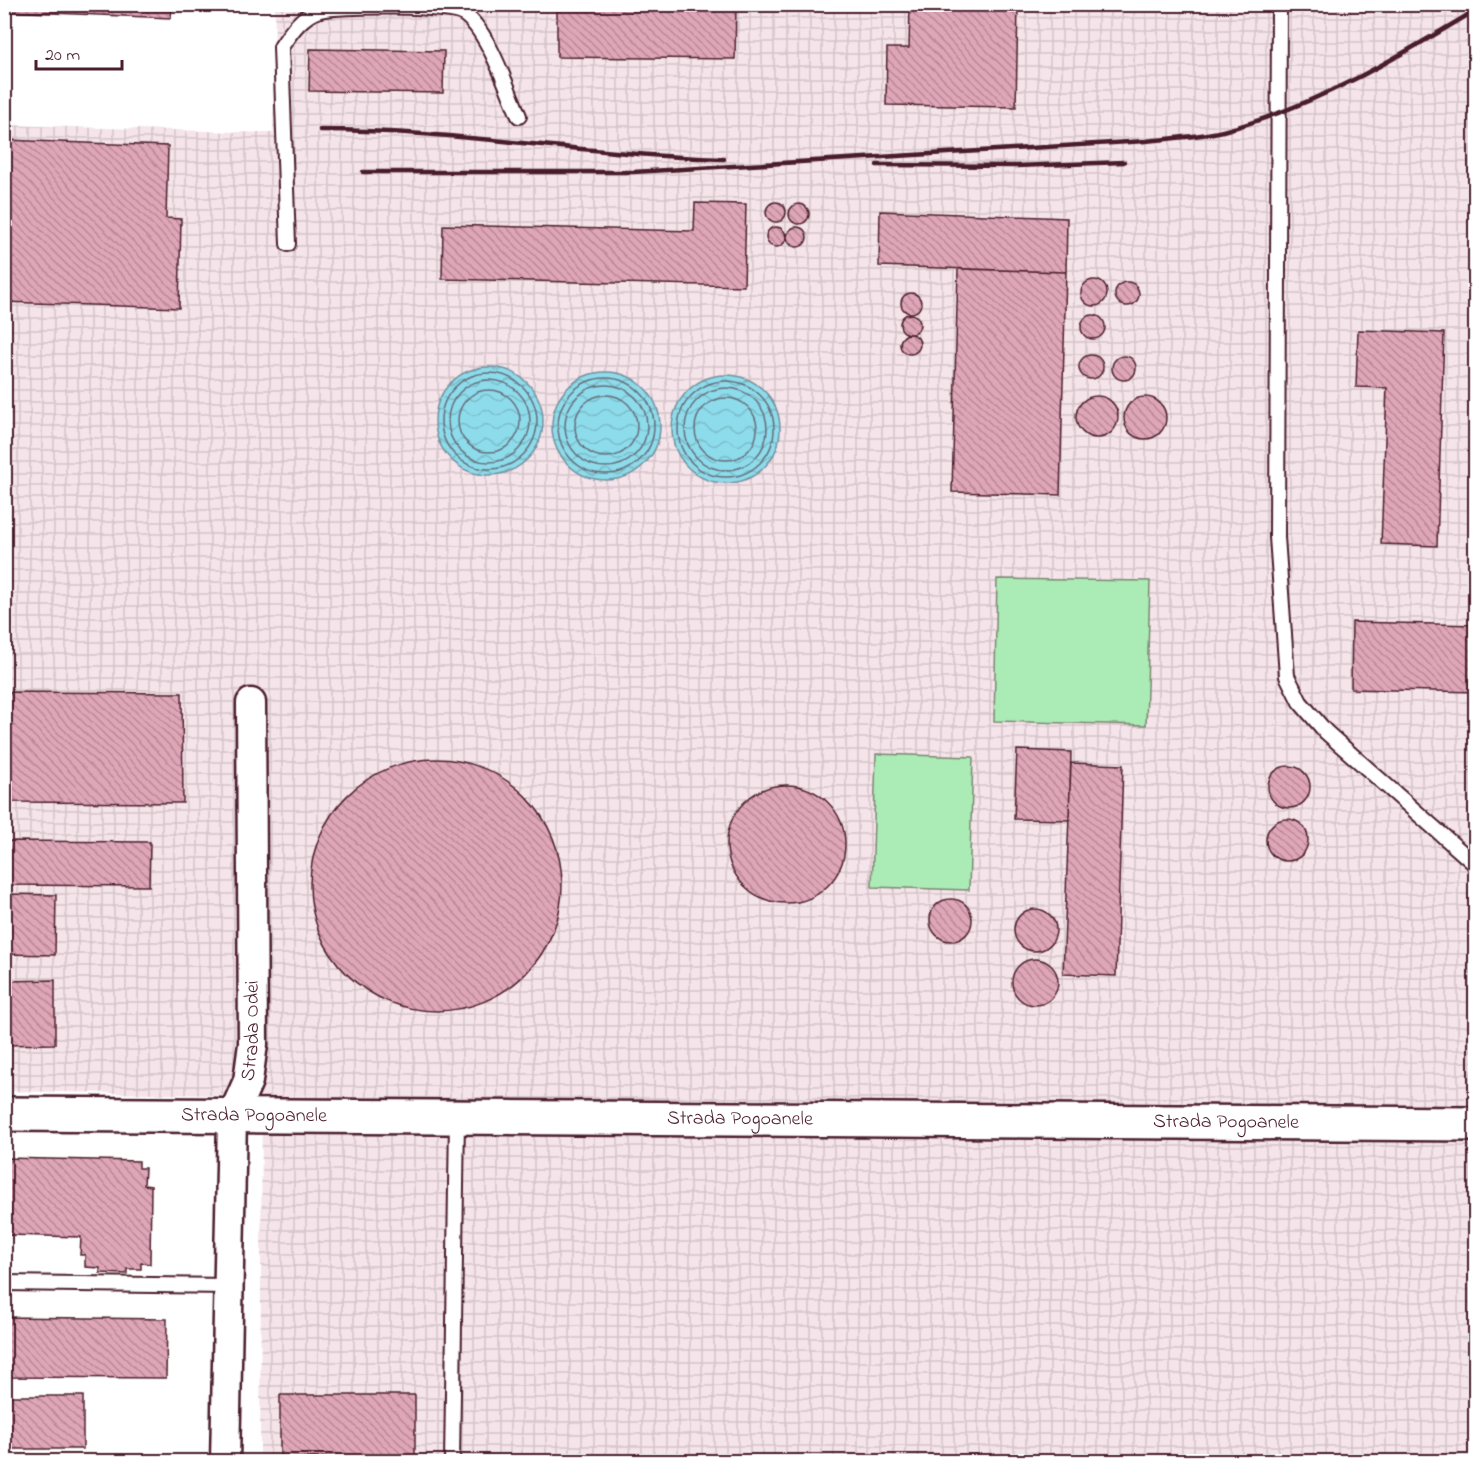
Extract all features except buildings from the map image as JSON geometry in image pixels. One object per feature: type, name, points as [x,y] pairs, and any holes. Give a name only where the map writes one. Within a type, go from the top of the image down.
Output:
[{"type":"street","name":"Strada Odei","points":[[225,1461],[232,1117],[248,1082],[253,1044],[251,703]]},
{"type":"street","name":"Strada Pogoanele","points":[[4,1114],[1476,1125]]},
{"type":"lane","points":[[1279,4],[1277,537],[1287,676],[1300,702],[1326,732],[1476,865]]},
{"type":"lane","points":[[288,244],[281,47],[294,26],[320,10],[419,6],[461,12],[479,28],[519,116]]},
{"type":"lane","points":[[452,1461],[458,1119]]},
{"type":"lane","points":[[4,1283],[228,1286]]},
{"type":"shaded area","points":[[275,5],[1475,5],[1475,1461],[260,1461],[262,1096],[5,1091],[5,125],[273,133]]},
{"type":"green space","points":[[997,579],[1150,581],[1146,725],[994,721]]},
{"type":"green space","points":[[876,754],[973,757],[969,890],[872,887]]},
{"type":"water","points":[[489,367],[510,371],[527,383],[539,400],[543,421],[539,442],[527,459],[510,471],[489,475],[468,471],[451,459],[439,442],[435,421],[439,400],[451,383],[468,371]]},
{"type":"water","points":[[606,372],[627,376],[644,388],[656,405],[660,426],[656,447],[644,464],[627,476],[606,480],[585,476],[568,464],[556,447],[552,426],[556,405],[568,388],[585,376]]},
{"type":"water","points":[[726,375],[747,379],[764,391],[776,408],[780,429],[776,450],[764,467],[747,479],[726,483],[705,479],[688,467],[676,450],[672,429],[676,408],[688,391],[705,379]]},
{"type":"railway","points":[[363,172],[633,172],[1146,141],[1204,135],[1257,121],[1323,95],[1385,63],[1476,10]]},
{"type":"railway","points":[[320,130],[421,134],[623,153],[724,159]]},
{"type":"railway","points":[[877,165],[1016,166],[1124,162]]}]
